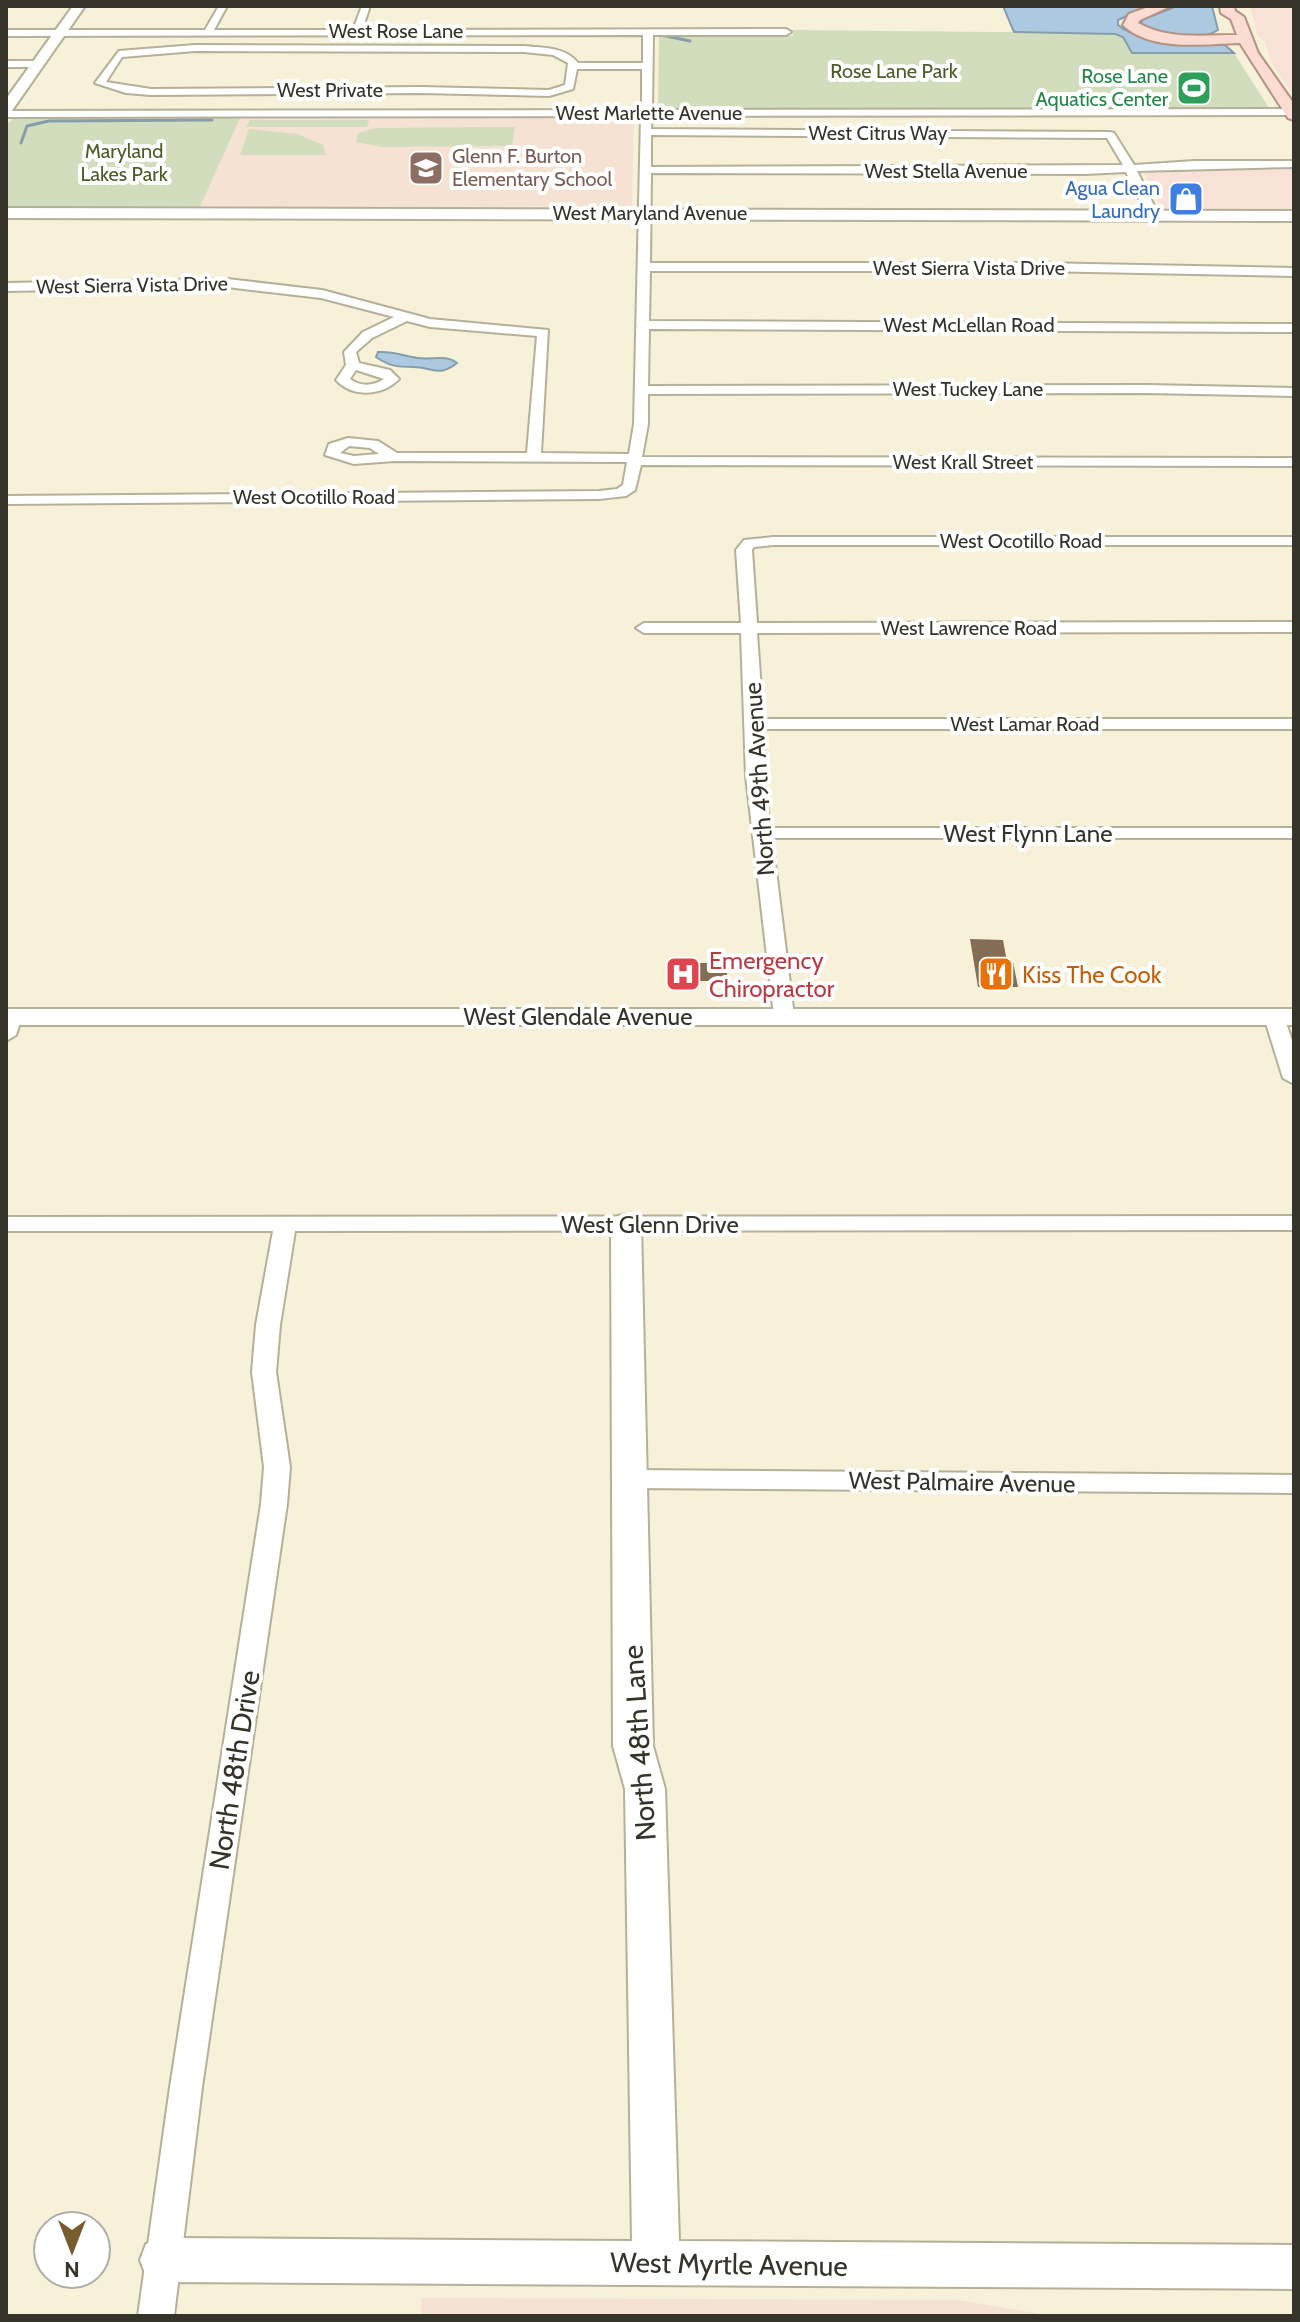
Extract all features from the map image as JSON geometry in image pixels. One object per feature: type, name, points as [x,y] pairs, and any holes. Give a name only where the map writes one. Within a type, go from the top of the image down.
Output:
[{"type":"main road","points":[[1164,6],[1134,17],[1129,21],[1130,25],[1146,33],[1166,37],[1244,39]]},
{"type":"main road","points":[[1236,10],[1244,39],[1293,114]]},
{"type":"street","points":[[8,104],[79,6]]},
{"type":"street","points":[[209,31],[223,6]]},
{"type":"street","points":[[357,31],[366,6]]},
{"type":"street","points":[[333,47],[339,31]]},
{"type":"street","points":[[634,460],[642,390],[648,31]]},
{"type":"street","name":"West Rose Lane","points":[[6,33],[786,32]]},
{"type":"street","name":"West Private","points":[[333,47],[555,52],[568,57],[573,66],[570,87],[561,91],[147,92],[100,83],[119,54],[182,48],[333,47]]},
{"type":"street","points":[[6,64],[39,64]]},
{"type":"street","points":[[573,66],[648,66]]},
{"type":"street","points":[[306,114],[315,90]]},
{"type":"street","points":[[438,107],[442,90]]},
{"type":"street","name":"West Marlette Avenue","points":[[8,104],[306,114],[1293,114]]},
{"type":"street","name":"West Citrus Way","points":[[647,132],[1110,135],[1131,169]]},
{"type":"street","name":"West Stella Avenue","points":[[647,170],[1131,169],[1195,164],[1294,164]]},
{"type":"street","points":[[1131,169],[1154,218]]},
{"type":"street","name":"West Maryland Avenue","points":[[6,213],[1294,216]]},
{"type":"street","name":"West Sierra Vista Drive","points":[[645,267],[1037,267],[1294,272]]},
{"type":"street","name":"West Sierra Vista Drive","points":[[6,287],[227,283],[322,294],[459,328],[544,333],[534,458]]},
{"type":"street","name":"West Sierra Vista Drive","points":[[6,294],[258,287]]},
{"type":"street","points":[[353,365],[350,352],[356,343],[375,330],[405,317]]},
{"type":"street","name":"West McLellan Road","points":[[643,325],[1294,328]]},
{"type":"street","name":"West Tuckey Lane","points":[[642,390],[1146,389],[1294,392]]},
{"type":"street","name":"West Krall Street","points":[[394,457],[1294,462]]},
{"type":"street","name":"West Ocotillo Road","points":[[6,500],[621,493],[630,487],[634,460]]},
{"type":"street","name":"West Ocotillo Road","points":[[749,543],[1294,541]]},
{"type":"street","name":"North 49th Avenue","points":[[749,543],[744,550],[755,724],[755,776],[784,1016]]},
{"type":"street","name":"West Lawrence Road","points":[[644,628],[1294,627]]},
{"type":"street","name":"West Lamar Road","points":[[755,724],[1294,724]]},
{"type":"street","name":"West Flynn Lane","points":[[761,833],[1294,833]]},
{"type":"street","name":"West Glendale Avenue","points":[[8,1023],[784,1016],[1284,1017]]},
{"type":"street","points":[[1284,1017],[1294,1078]]},
{"type":"street","name":"West Glenn Drive","points":[[6,1224],[1294,1223]]},
{"type":"street","name":"North 48th Lane","points":[[626,1224],[633,1746],[645,1789],[656,2263]]},
{"type":"street","name":"North 48th Drive","points":[[156,2316],[274,1504],[277,1467],[264,1372],[268,1325],[285,1225]]},
{"type":"street","name":"West Palmaire Avenue","points":[[630,1479],[1294,1484]]},
{"type":"street","name":"West Myrtle Avenue","points":[[163,2260],[1294,2267]]},
{"type":"shaded area","points":[[1250,6],[1294,6],[1294,95],[1272,64],[1265,42],[1258,36]]},
{"type":"shaded area","name":"Glenn F. Burton Elementary School","points":[[241,116],[634,118],[632,207],[199,209]]},
{"type":"shaded area","points":[[1197,168],[1294,168],[1294,210],[1168,209],[1161,207],[1143,172]]},
{"type":"shaded area","points":[[422,2298],[958,2300],[1054,2316],[421,2316]]},
{"type":"green space","name":"Rose Lane Park","points":[[793,30],[1103,33],[1122,37],[1133,53],[1234,53],[1269,108],[658,107],[659,35],[793,36]]},
{"type":"green space","name":"Maryland Lakes Park","points":[[241,116],[199,209],[6,208],[6,125],[15,117]]},
{"type":"green space","points":[[250,120],[369,120],[367,127],[246,127]]},
{"type":"green space","points":[[515,127],[512,146],[382,147],[356,142],[358,133],[375,128]]},
{"type":"green space","points":[[249,129],[297,134],[323,145],[326,155],[240,155]]},
{"type":"water","points":[[1003,6],[1149,6],[1118,20],[1118,25],[1141,37],[1225,45],[1234,53],[1132,53],[1123,37],[1115,34],[1014,32]]},
{"type":"water","points":[[1177,6],[1212,6],[1218,30],[1191,37],[1159,32],[1142,25],[1142,20]]},
{"type":"water","points":[[378,352],[444,358],[457,363],[440,371],[398,366],[376,357]]},
{"type":"building","name":"Kiss The Cook","points":[[970,939],[1003,940],[1007,962],[1013,962],[1018,987],[978,987]]},
{"type":"building","points":[[692,963],[727,963],[727,981],[692,981]]},
{"type":"waterway","points":[[661,35],[690,41]]},
{"type":"waterway","points":[[21,143],[27,126],[49,121],[212,120]]},
{"type":"place","name":"Rose Lane Aquatics Center","points":[[1194,88]]},
{"type":"place","name":"Glenn F. Burton Elementary School","points":[[426,168]]},
{"type":"place","name":"Agua Clean Laundry","points":[[1186,199]]},
{"type":"place","name":"Emergency Chiropractor","points":[[683,974]]},
{"type":"place","name":"Kiss The Cook","points":[[996,974]]}]
